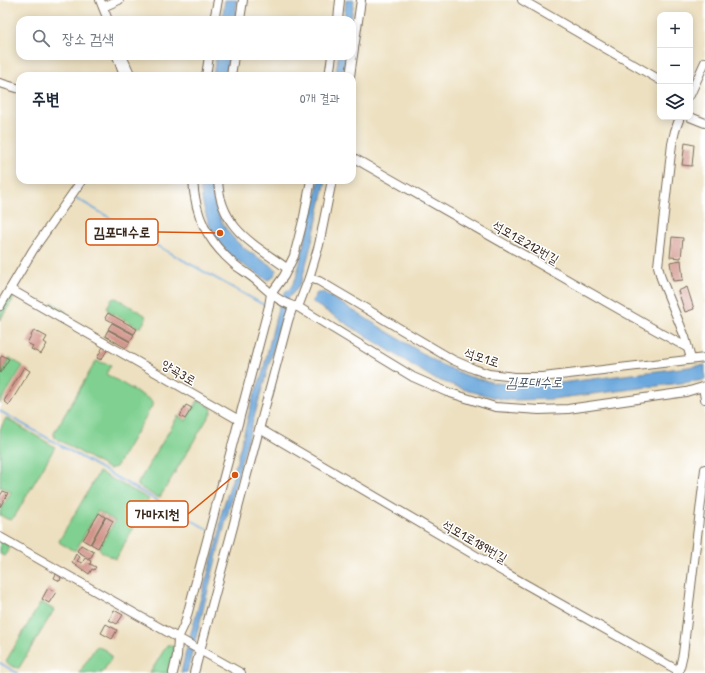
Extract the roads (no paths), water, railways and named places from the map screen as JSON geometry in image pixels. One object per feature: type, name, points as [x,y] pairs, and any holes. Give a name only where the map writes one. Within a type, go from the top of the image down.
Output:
[{"type":"lane","points":[[107,16],[102,3],[119,0]]},
{"type":"lane","points":[[215,16],[218,0]]},
{"type":"lane","points":[[241,16],[243,0]]},
{"type":"lane","points":[[338,16],[340,0]]},
{"type":"lane","points":[[356,35],[361,0]]},
{"type":"lane","points":[[522,0],[657,78]]},
{"type":"lane","points":[[118,60],[123,72]]},
{"type":"lane","points":[[124,60],[129,72]]},
{"type":"lane","points":[[207,72],[208,60]]},
{"type":"lane","points":[[232,72],[233,60]]},
{"type":"lane","points":[[330,72],[331,60]]},
{"type":"lane","points":[[351,72],[352,60]]},
{"type":"lane","points":[[693,88],[705,62]]},
{"type":"lane","points":[[0,83],[16,88]]},
{"type":"lane","points":[[693,118],[705,122]]},
{"type":"lane","points":[[678,120],[672,144],[658,266],[659,272],[679,321],[691,359]]},
{"type":"lane","name":"석모1로212번길","points":[[356,159],[688,348]]},
{"type":"lane","points":[[0,306],[33,250],[79,184]]},
{"type":"lane","points":[[194,184],[197,211],[203,226],[210,236],[229,259],[272,295],[294,306],[413,377],[447,392],[494,407],[539,410],[568,408],[686,392],[704,387],[705,399]]},
{"type":"lane","points":[[218,184],[219,193],[224,209],[237,230],[250,243],[288,268]]},
{"type":"lane","points":[[173,673],[179,639],[185,623],[240,420],[272,295],[288,268],[299,241],[310,184]]},
{"type":"lane","points":[[194,673],[199,649],[288,322],[294,306],[309,278],[320,239],[331,184]]},
{"type":"lane","name":"석모1로","points":[[309,278],[325,284],[453,360],[489,374],[515,377],[543,377],[705,358]]},
{"type":"lane","name":"양곡3로","points":[[10,289],[240,420]]},
{"type":"lane","name":"석모1로189번길","points":[[260,429],[678,672],[683,654],[705,469]]},
{"type":"lane","points":[[0,537],[241,673]]},
{"type":"water","points":[[225,0],[237,0],[235,16],[223,16]]},
{"type":"water","points":[[346,0],[354,0],[352,16],[344,16]]},
{"type":"water","points":[[215,60],[228,60],[227,72],[214,72]]},
{"type":"water","points":[[338,60],[345,60],[344,72],[336,72]]},
{"type":"water","points":[[200,184],[212,184],[217,211],[226,229],[240,245],[277,270],[273,277],[268,280],[249,269],[229,254],[221,245],[210,226]]},
{"type":"water","points":[[318,184],[325,184],[302,279],[297,289],[289,297],[285,308],[239,470],[187,672],[181,673],[219,534],[222,511],[232,480],[253,398],[262,375],[278,308],[286,291],[290,289],[296,278]]},
{"type":"water","points":[[323,292],[440,364],[468,376],[495,383],[544,385],[705,365],[705,380],[552,399],[502,399],[469,391],[433,378],[315,304],[312,301],[317,293]]},
{"type":"waterway","points":[[76,198],[154,244],[264,305]]},
{"type":"waterway","points":[[0,411],[207,529]]},
{"type":"waterway","points":[[0,663],[17,673]]},
{"type":"place","name":"김포대수로","points":[[220,233]]},
{"type":"place","name":"가마지천","points":[[235,475]]}]
